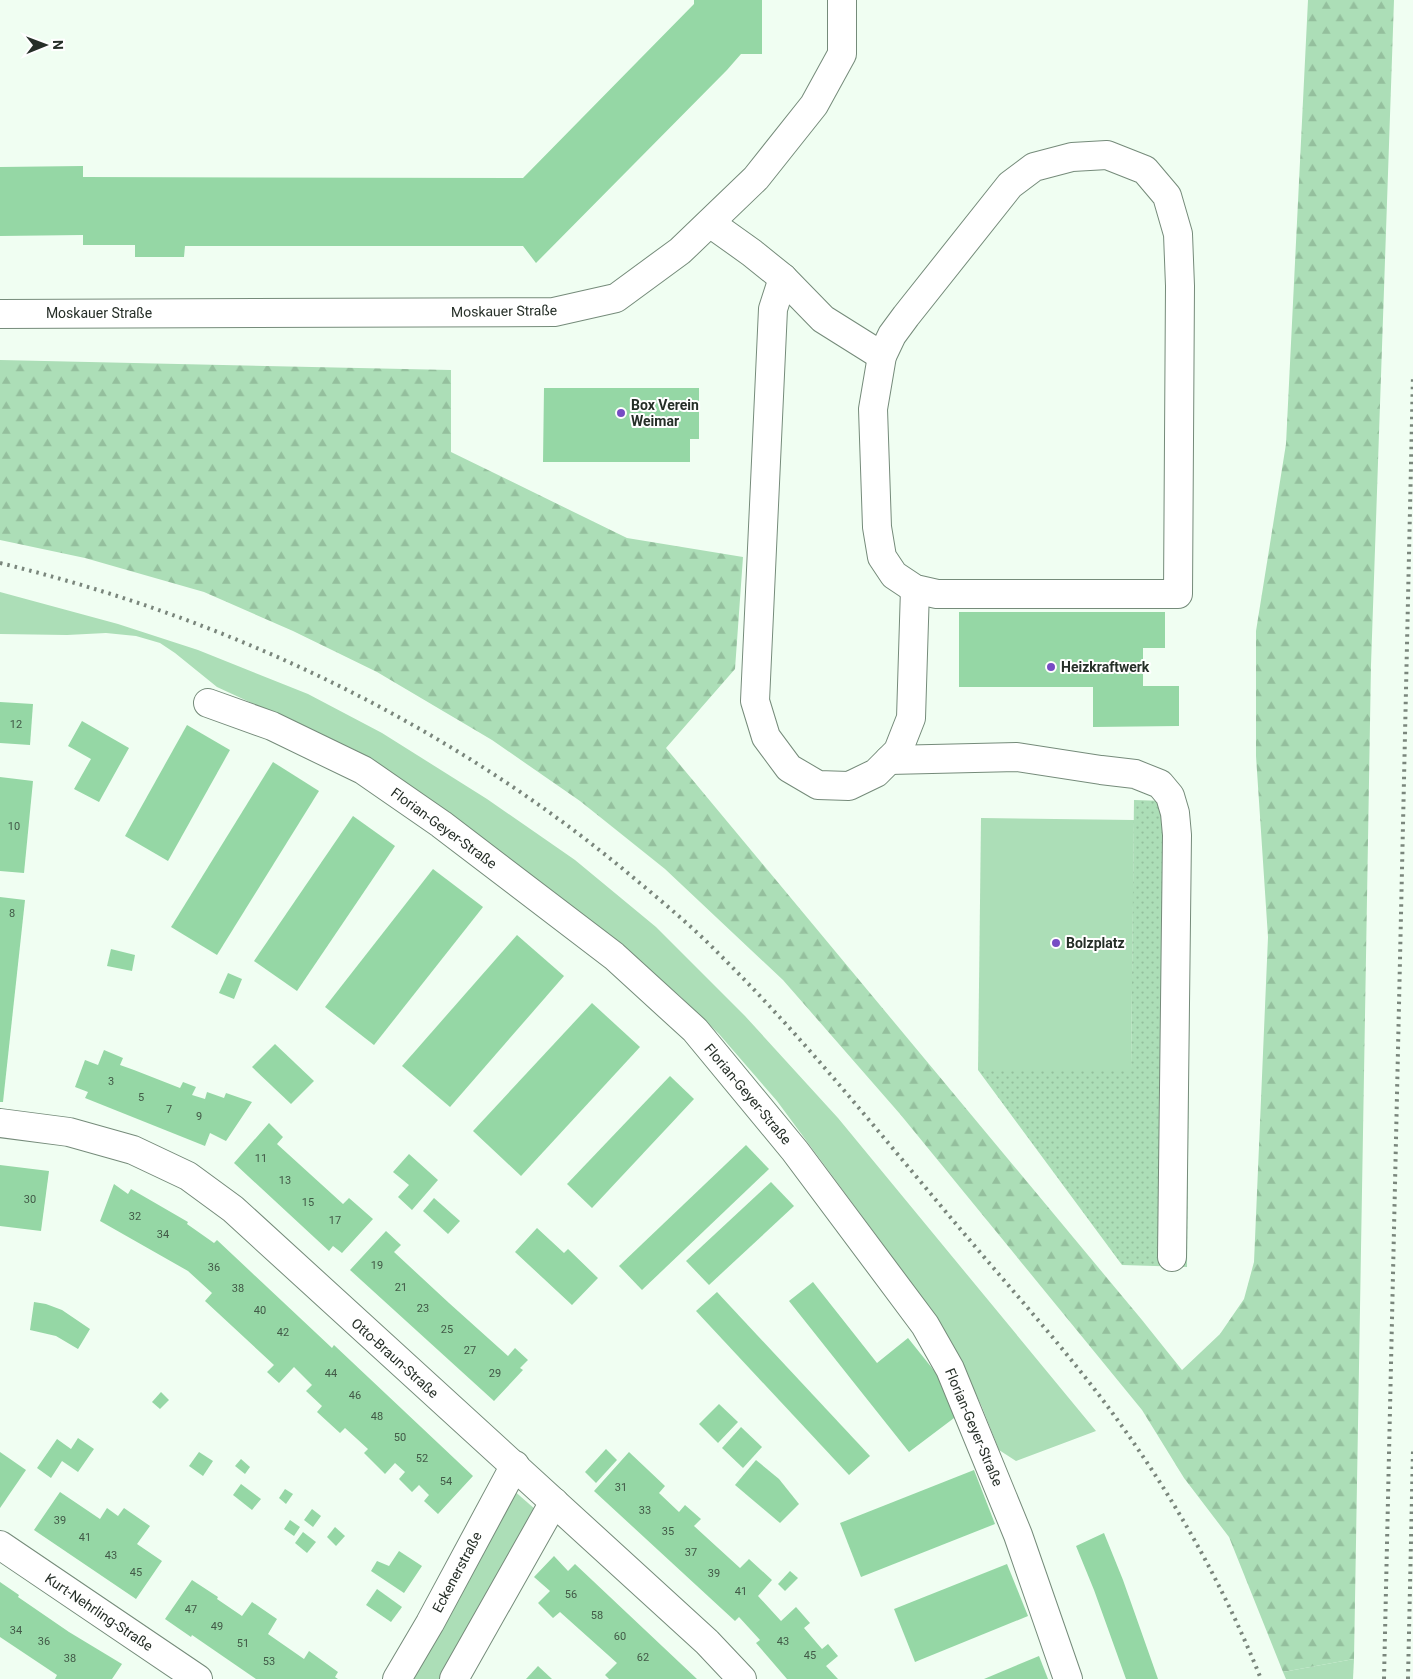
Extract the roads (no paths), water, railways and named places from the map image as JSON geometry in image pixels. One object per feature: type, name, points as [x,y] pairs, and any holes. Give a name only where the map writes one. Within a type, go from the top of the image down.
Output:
[{"type":"street","name":"Moskauer Straße","points":[[0,314],[554,312],[616,298],[680,251],[710,223],[756,178],[814,105],[842,54],[842,0]]},
{"type":"street","points":[[1107,155],[1145,170],[1167,196],[1178,234],[1178,594],[937,594],[915,589],[894,575],[882,557],[877,527],[873,409],[882,356],[892,335],[1010,185],[1034,167],[1072,157],[1107,155]]},
{"type":"street","points":[[710,223],[752,253],[782,278],[823,319],[882,356]]},
{"type":"street","points":[[782,278],[773,308],[755,700],[766,737],[789,768],[818,785],[849,786],[876,773],[898,751],[911,718],[915,589]]},
{"type":"street","name":"Florian-Geyer-Straße","points":[[208,703],[272,726],[363,770],[441,824],[614,956],[695,1030],[796,1151],[925,1325],[950,1369],[1018,1535],[1068,1679]]},
{"type":"street","points":[[889,760],[1017,757],[1135,774],[1160,784],[1170,796],[1175,813],[1177,834],[1172,1257]]},
{"type":"street","name":"Otto-Braun-Straße","points":[[0,1123],[69,1132],[132,1150],[188,1176],[233,1209],[707,1642],[742,1679]]},
{"type":"street","name":"Eckenerstraße","points":[[397,1679],[430,1623],[515,1465]]},
{"type":"street","points":[[454,1679],[554,1502]]},
{"type":"street","name":"Kurt-Nehrling-Straße","points":[[0,1546],[198,1679]]},
{"type":"railway","points":[[1384,1679],[1413,375]]},
{"type":"railway","points":[[0,563],[86,586],[170,614],[252,646],[332,682],[410,724],[486,769],[559,819],[687,923],[752,988],[814,1056],[1051,1335],[1102,1399],[1149,1465],[1191,1534],[1228,1605],[1261,1679]]},
{"type":"railway","points":[[1408,1679],[1413,1450]]},
{"type":"place","name":"Box Verein Weimar","points":[[621,413]]},
{"type":"place","name":"Heizkraftwerk","points":[[1051,667]]},
{"type":"place","name":"Bolzplatz","points":[[1056,943]]}]
